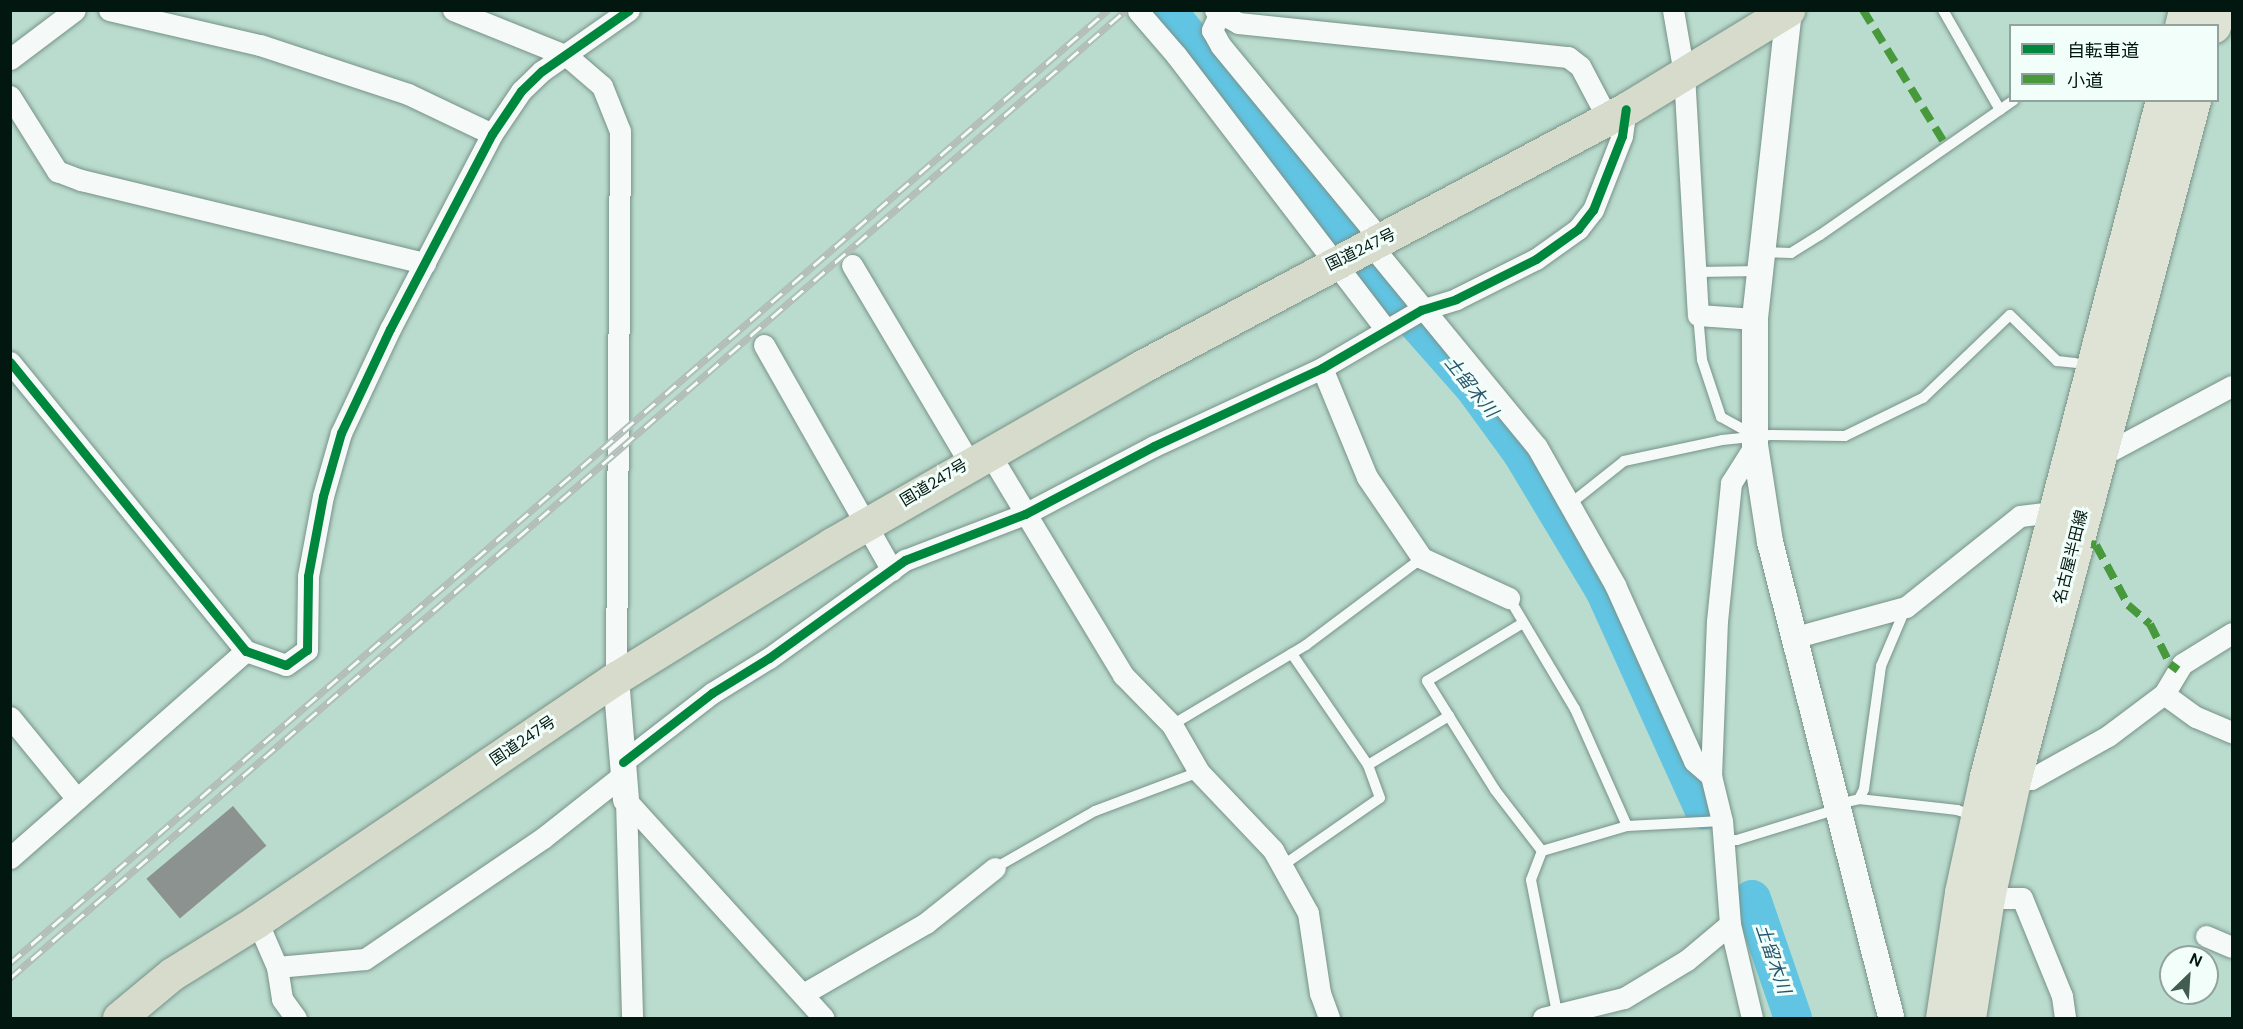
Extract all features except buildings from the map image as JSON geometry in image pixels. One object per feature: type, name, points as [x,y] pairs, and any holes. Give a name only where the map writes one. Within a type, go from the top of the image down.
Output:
[{"type":"highway","name":"国道247号","points":[[119,1018],[172,974],[256,921],[616,678],[865,524],[979,457],[1338,261],[1617,114],[1788,11]]},
{"type":"main road","name":"名古屋半田線","points":[[1942,1018],[1977,817],[2053,512],[2161,102]]},
{"type":"main road","name":"名古屋半田線","points":[[1969,1018],[1988,898],[2014,781],[2097,456],[2193,102]]},
{"type":"street","points":[[10,59],[75,10]]},
{"type":"street","points":[[109,10],[260,45],[408,94],[492,134]]},
{"type":"street","points":[[453,10],[567,56],[602,86],[620,131],[616,678],[626,800],[632,1018]]},
{"type":"street","points":[[10,362],[246,651],[286,665],[307,650],[308,576],[323,496],[341,433],[492,134],[521,91],[542,71],[567,56],[629,10]]},
{"type":"street","points":[[1673,10],[1684,74],[1698,315],[1755,319]]},
{"type":"street","points":[[1138,11],[1389,328]]},
{"type":"street","points":[[1788,11],[1755,319],[1755,441],[1770,542],[1845,804],[1891,1018]]},
{"type":"street","points":[[277,966],[365,959],[543,838],[712,693],[769,657],[905,560],[1025,514],[1154,446],[1322,368],[1421,310],[1456,299],[1536,259],[1578,230],[1593,210],[1622,136],[1617,114],[1580,66],[1568,57],[1238,23],[1217,13],[1212,30],[1221,46],[1376,243],[1421,310],[1485,380],[1524,430],[1570,504],[1615,585],[1694,761],[1711,776]]},
{"type":"street","points":[[10,96],[57,171],[81,180],[426,263]]},
{"type":"street","points":[[852,265],[979,457],[1025,514],[1123,675],[1172,725],[1199,772],[1273,850],[1308,913],[1320,993],[1329,1018]]},
{"type":"street","points":[[764,345],[892,570]]},
{"type":"street","points":[[1322,368],[1367,477],[1422,558],[1509,598]]},
{"type":"street","points":[[1796,637],[1906,607],[2020,516],[2053,512],[2097,456],[2232,386]]},
{"type":"street","points":[[1752,1018],[1730,924],[1722,831],[1711,776],[1717,621],[1731,483],[1755,441]]},
{"type":"street","points":[[2014,781],[2031,778],[2108,736],[2164,694],[2182,664],[2232,633]]},
{"type":"street","points":[[10,858],[246,651]]},
{"type":"street","points":[[2164,694],[2196,717],[2232,732]]},
{"type":"street","points":[[10,717],[77,799]]},
{"type":"street","points":[[626,800],[824,1018]]},
{"type":"street","points":[[803,994],[926,923],[995,868]]},
{"type":"street","points":[[1988,898],[2022,898],[2062,996],[2065,1018]]},
{"type":"street","points":[[256,921],[277,966],[282,999],[296,1018]]},
{"type":"street","points":[[1550,1015],[1624,998],[1687,960],[1730,924]]},
{"type":"street","points":[[2206,936],[2232,947]]},
{"type":"lane","points":[[1943,10],[2001,110]]},
{"type":"lane","points":[[1696,272],[1761,262],[1791,253],[2011,102]]},
{"type":"lane","points":[[1698,315],[1702,360],[1721,417],[1755,441]]},
{"type":"lane","points":[[1570,504],[1624,461],[1722,440],[1755,441],[1831,437],[1856,431],[1923,398],[2010,315],[2057,360],[2075,363]]},
{"type":"lane","points":[[1172,725],[1292,654],[1422,558]]},
{"type":"lane","points":[[1509,598],[1575,709],[1627,826]]},
{"type":"lane","points":[[1542,851],[1627,826],[1722,831],[1737,840],[1845,804],[1864,789],[1881,666],[1906,607]]},
{"type":"lane","points":[[1523,624],[1427,681],[1495,790],[1542,851]]},
{"type":"lane","points":[[1282,866],[1380,798],[1368,765],[1292,654]]},
{"type":"lane","points":[[1368,765],[1449,716]]},
{"type":"lane","points":[[995,868],[1095,811],[1199,772]]},
{"type":"lane","points":[[1845,804],[1957,810],[1977,817]]},
{"type":"lane","points":[[1542,851],[1531,880],[1550,1015]]},
{"type":"waterway","name":"土留木川","points":[[1167,10],[1333,215],[1364,263],[1475,389],[1521,452],[1604,590],[1704,810]]},
{"type":"waterway","name":"土留木川","points":[[1752,899],[1793,1018]]},
{"type":"railway","points":[[10,963],[1108,10]]},
{"type":"railway","points":[[10,978],[1126,10]]},
{"type":"marked path","points":[[1863,10],[1947,147]]},
{"type":"marked path","points":[[2091,544],[2096,545],[2128,605],[2150,624],[2170,664],[2178,670]]},
{"type":"cycle path","points":[[10,362],[246,651],[286,665],[307,650],[308,576],[323,496],[341,433],[390,329],[492,134],[521,91],[542,71],[629,10]]},
{"type":"cycle path","points":[[623,762],[712,693],[769,658],[905,560],[1025,514],[1154,446],[1322,368],[1421,310],[1456,299],[1536,259],[1578,229],[1593,210],[1622,136],[1626,109]]}]
